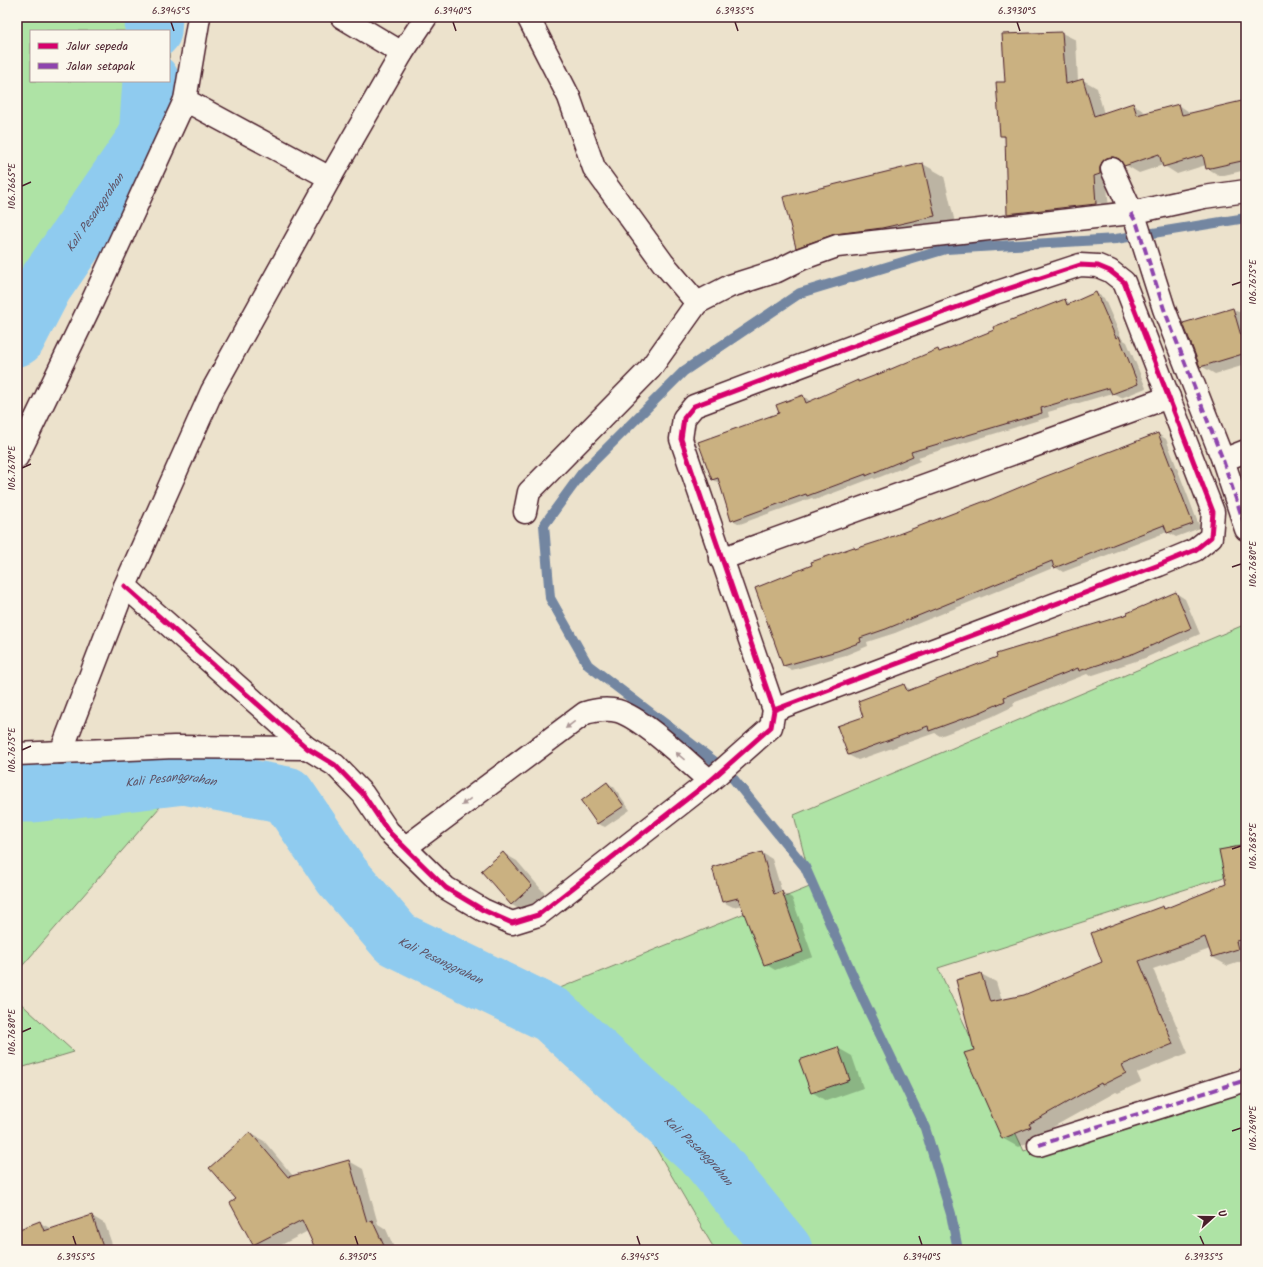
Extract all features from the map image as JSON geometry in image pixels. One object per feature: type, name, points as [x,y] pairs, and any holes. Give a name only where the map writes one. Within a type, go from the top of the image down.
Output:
[{"type":"street","points":[[17,457],[92,302],[185,100],[199,17]]},
{"type":"street","points":[[342,17],[402,53]]},
{"type":"street","points":[[61,752],[125,586],[212,391],[330,178],[402,53],[426,17]]},
{"type":"street","points":[[528,17],[569,97],[594,168],[663,262],[697,303]]},
{"type":"street","points":[[185,100],[330,178]]},
{"type":"street","points":[[1112,169],[1134,218],[1164,309],[1222,460],[1241,502],[1246,529]]},
{"type":"street","points":[[525,512],[529,492],[650,369],[697,303],[730,286],[777,271],[801,259],[836,246],[1134,218],[1204,197],[1246,191]]},
{"type":"street","points":[[125,586],[307,748],[335,765],[363,794],[388,831],[406,847],[446,888],[483,910],[512,923],[538,915],[714,778],[772,718],[1159,565],[1195,550],[1211,537],[1213,512],[1124,282],[1110,271],[1098,266],[1080,265],[995,293],[694,406],[684,418],[681,439],[772,718]]},
{"type":"street","points":[[721,559],[1169,397]]},
{"type":"street","points":[[1222,460],[1246,451]]},
{"type":"street","points":[[1213,512],[1241,502]]},
{"type":"street","points":[[406,847],[585,713],[598,709],[618,711],[642,724],[714,778]]},
{"type":"street","points":[[17,754],[174,747],[307,748]]},
{"type":"street","points":[[1039,1145],[1246,1080]]},
{"type":"green space","points":[[17,17],[171,17],[170,38],[170,30],[30,30],[30,82],[168,82],[166,134],[17,348]]},
{"type":"green space","points":[[1246,624],[1246,870],[938,968],[1024,1151],[1246,1069],[1246,1250],[715,1250],[635,1113],[513,1007],[812,886],[794,815]]},
{"type":"green space","points":[[17,802],[160,807],[17,972]]},
{"type":"green space","points":[[17,1000],[74,1052],[17,1069]]},
{"type":"building","points":[[1062,32],[1066,84],[1083,79],[1094,116],[1133,103],[1137,115],[1179,104],[1182,115],[1246,100],[1246,160],[1206,169],[1203,155],[1163,167],[1159,154],[1124,166],[1119,159],[1113,157],[1107,158],[1102,162],[1100,174],[1094,176],[1096,204],[1007,214],[1005,136],[1000,136],[996,82],[1005,82],[1002,34]]},
{"type":"building","points":[[923,163],[935,216],[882,228],[835,234],[796,248],[783,197]]},
{"type":"building","points":[[1096,292],[1116,338],[1119,336],[1138,384],[1112,394],[1109,388],[1041,408],[1042,413],[911,452],[913,456],[866,476],[866,474],[807,496],[806,494],[731,521],[718,478],[712,480],[698,442],[779,413],[776,405],[803,395],[806,403],[858,380],[858,382],[938,349],[939,352],[994,330],[993,327],[1065,299],[1067,305]]},
{"type":"building","points":[[1233,308],[1246,353],[1200,367],[1183,323]]},
{"type":"building","points":[[1158,433],[1193,524],[1167,533],[1164,525],[1054,568],[1052,561],[886,629],[860,638],[861,642],[837,651],[783,666],[755,588],[812,565],[811,562],[854,547],[855,549],[883,540],[985,502],[1044,477]]},
{"type":"building","points":[[1176,592],[1191,628],[1135,653],[1079,671],[1078,668],[1004,697],[1005,701],[981,712],[929,731],[928,726],[848,755],[837,726],[863,717],[858,701],[904,684],[907,691],[997,657],[996,654],[1128,614],[1127,613]]},
{"type":"building","points":[[607,782],[624,806],[597,824],[581,801]]},
{"type":"building","points":[[1246,845],[1246,939],[1236,941],[1238,949],[1212,957],[1205,937],[1139,961],[1173,1044],[1122,1065],[1126,1073],[1102,1085],[1101,1083],[1029,1124],[1031,1127],[1002,1139],[964,1053],[974,1050],[956,980],[981,973],[990,1002],[1024,995],[1102,962],[1091,933],[1163,906],[1164,909],[1226,884],[1219,850]]},
{"type":"building","points":[[503,852],[532,886],[511,905],[481,871]]},
{"type":"building","points":[[762,852],[774,894],[782,891],[803,952],[764,965],[738,898],[722,902],[712,867]]},
{"type":"building","points":[[838,1047],[850,1080],[811,1093],[799,1060]]},
{"type":"building","points":[[250,1132],[288,1177],[349,1160],[367,1222],[372,1220],[386,1250],[305,1250],[314,1246],[302,1220],[253,1245],[230,1203],[236,1199],[209,1168]]},
{"type":"building","points":[[92,1215],[104,1250],[17,1250],[17,1230],[40,1221],[44,1231]]},
{"type":"waterway","name":"Kali Pesanggrahan","points":[[153,30],[154,17]]},
{"type":"waterway","name":"Kali Pesanggrahan","points":[[17,338],[44,286],[147,137],[151,82]]},
{"type":"waterway","points":[[958,1250],[951,1214],[925,1128],[864,1001],[805,867],[727,771],[588,665],[550,598],[544,525],[582,473],[684,371],[800,293],[946,249],[1116,239],[1246,218]]},
{"type":"waterway","name":"Kali Pesanggrahan","points":[[17,794],[33,794],[184,776],[287,795],[342,876],[396,939],[552,1015],[709,1158],[784,1250]]},
{"type":"marked path","points":[[1131,213],[1137,224],[1164,309],[1223,460],[1246,529]]},
{"type":"marked path","points":[[1039,1145],[1246,1080]]},
{"type":"cycle path","points":[[125,586],[307,748],[335,765],[363,794],[388,831],[446,888],[483,910],[512,923],[538,915],[710,781],[771,727],[774,710],[681,439],[684,418],[694,406],[995,293],[1080,265],[1098,266],[1110,271],[1124,282],[1213,512],[1211,537],[1195,550],[1159,565],[774,710]]}]
